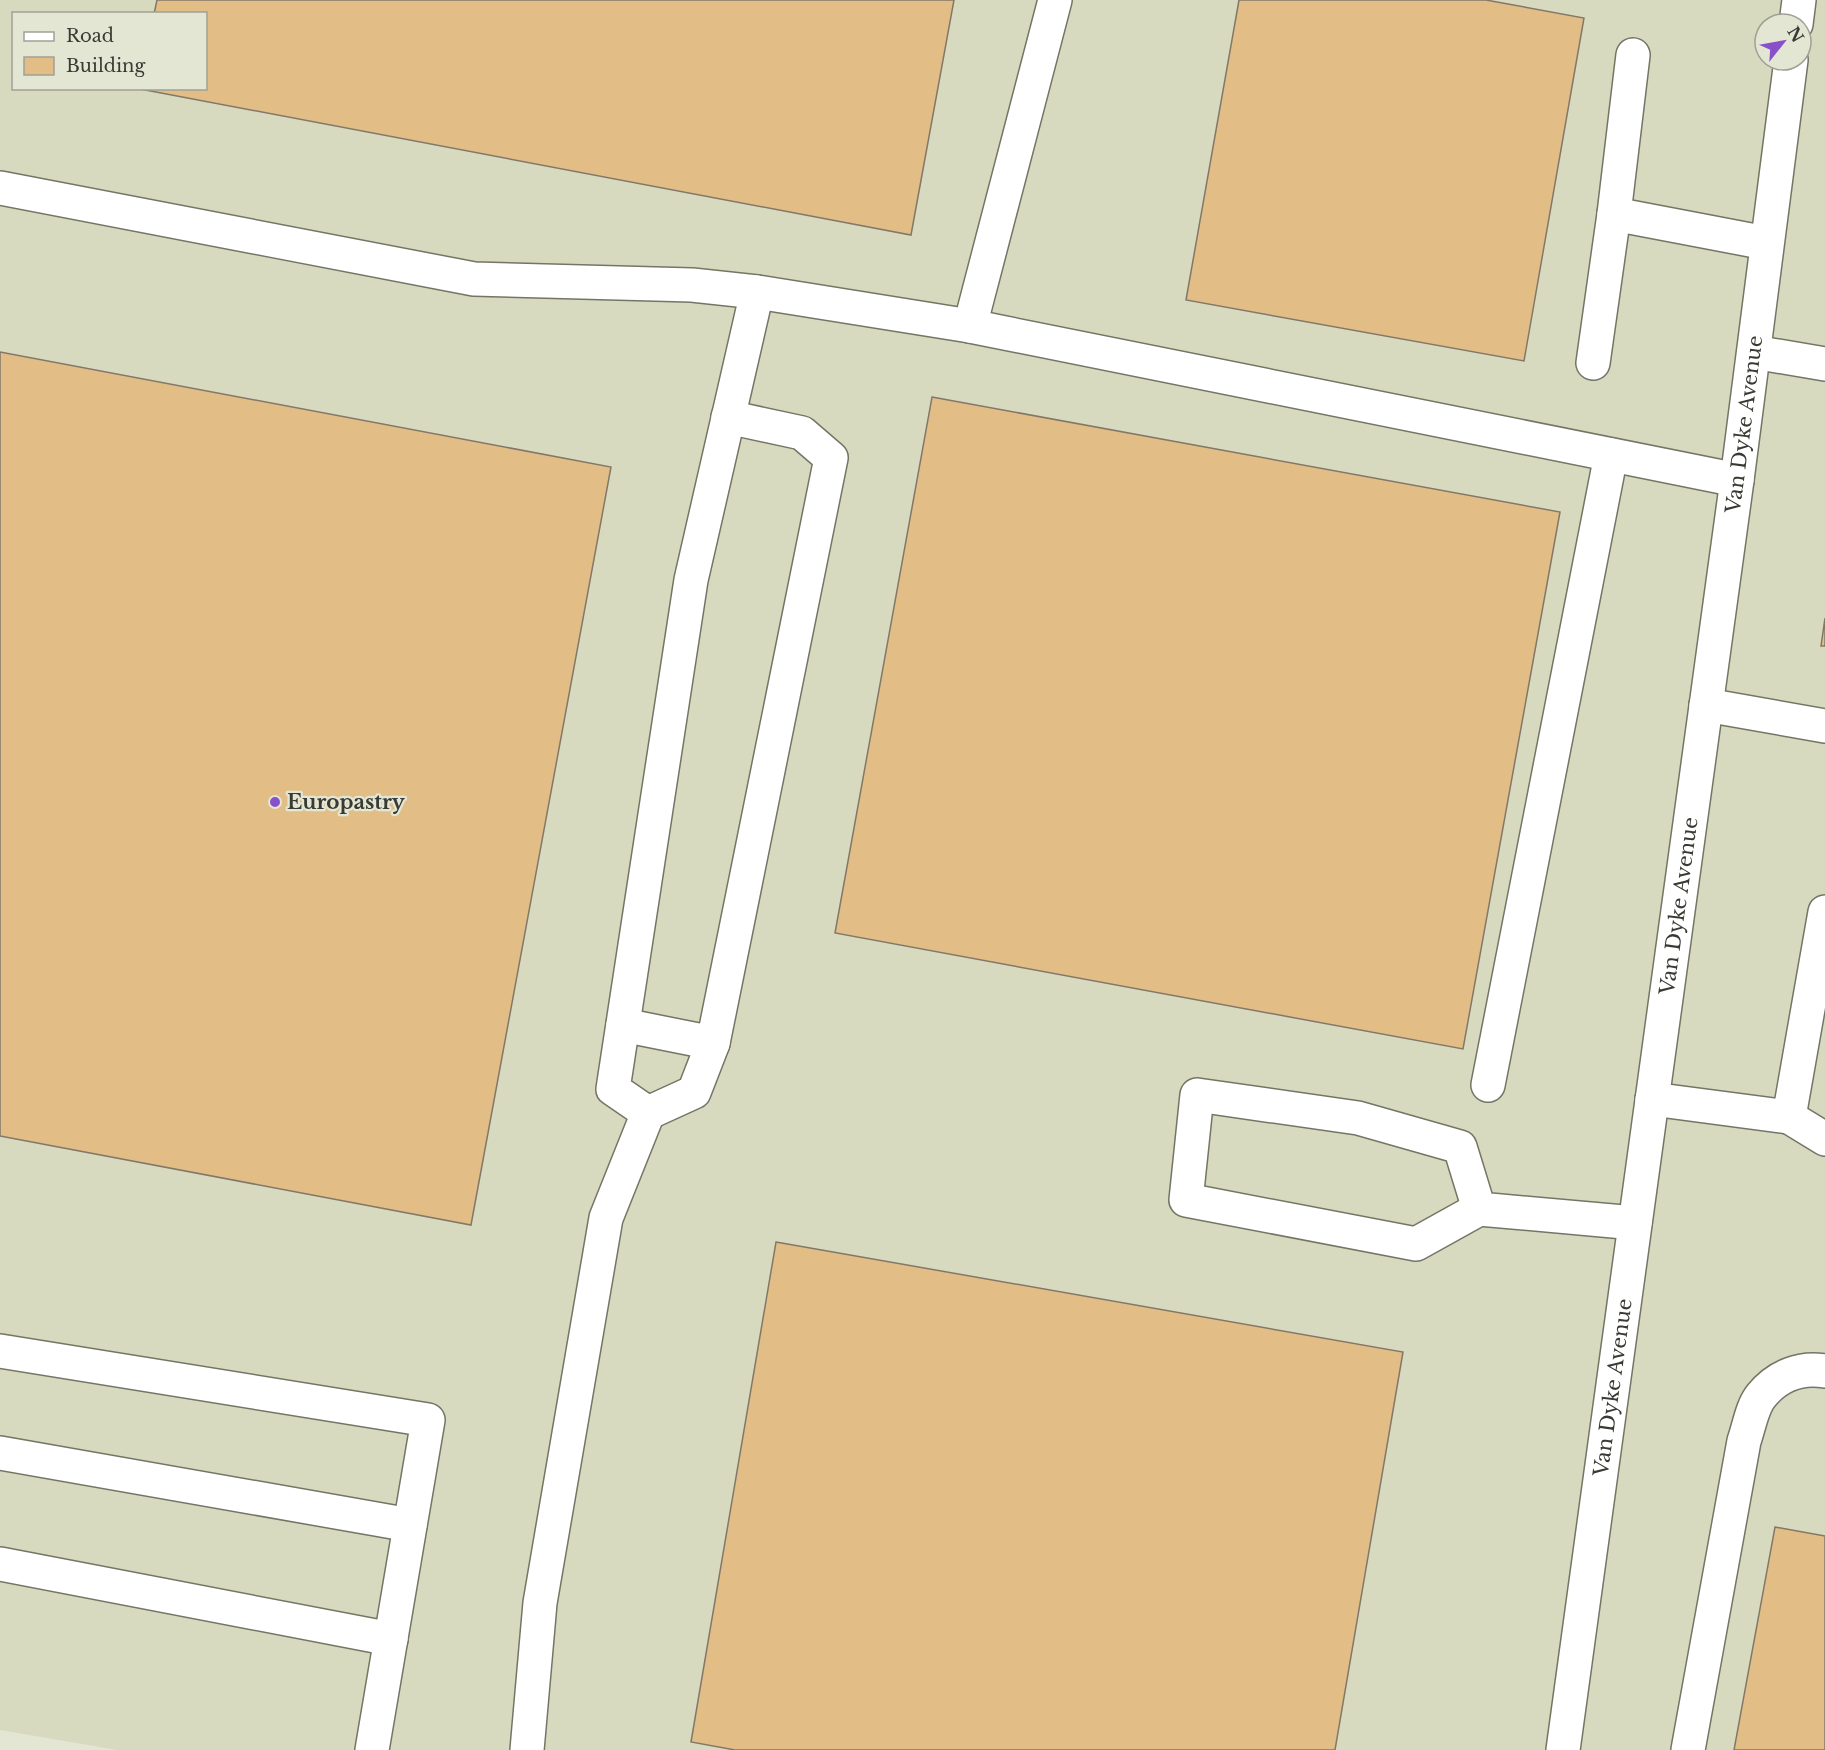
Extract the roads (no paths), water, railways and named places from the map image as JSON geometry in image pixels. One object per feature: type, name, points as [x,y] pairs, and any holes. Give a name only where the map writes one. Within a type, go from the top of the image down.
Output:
[{"type":"street","points":[[970,326],[1055,0]]},
{"type":"street","points":[[1593,363],[1634,55]]},
{"type":"street","name":"Van Dyke Avenue","points":[[1563,1750],[1737,480],[1789,72]]},
{"type":"street","points":[[0,188],[474,279],[692,285],[757,292],[970,326],[1737,480]]},
{"type":"street","points":[[1614,214],[1766,243]]},
{"type":"street","points":[[648,1113],[613,1089],[691,580],[757,292]]},
{"type":"street","points":[[1754,352],[1825,364]]},
{"type":"street","points":[[527,1750],[540,1603],[606,1218],[648,1113],[694,1092],[713,1043],[739,928],[831,458],[802,433],[728,417]]},
{"type":"street","points":[[1488,1085],[1611,455]]},
{"type":"street","points":[[1706,705],[1825,726]]},
{"type":"street","points":[[1789,1117],[1825,912]]},
{"type":"street","points":[[621,1040],[713,1043]]},
{"type":"street","points":[[1479,1209],[1460,1147],[1358,1118],[1197,1095],[1186,1200],[1416,1244],[1479,1209],[1635,1223]]},
{"type":"street","points":[[1652,1099],[1789,1117],[1825,1138]]},
{"type":"street","points":[[0,1351],[428,1420],[372,1750]]},
{"type":"street","points":[[1688,1750],[1744,1441],[1760,1396],[1784,1376],[1809,1368],[1825,1371]]},
{"type":"street","points":[[0,1453],[410,1525]]},
{"type":"street","points":[[0,1564],[391,1639]]},
{"type":"place","name":"Europastry","points":[[275,802]]}]
